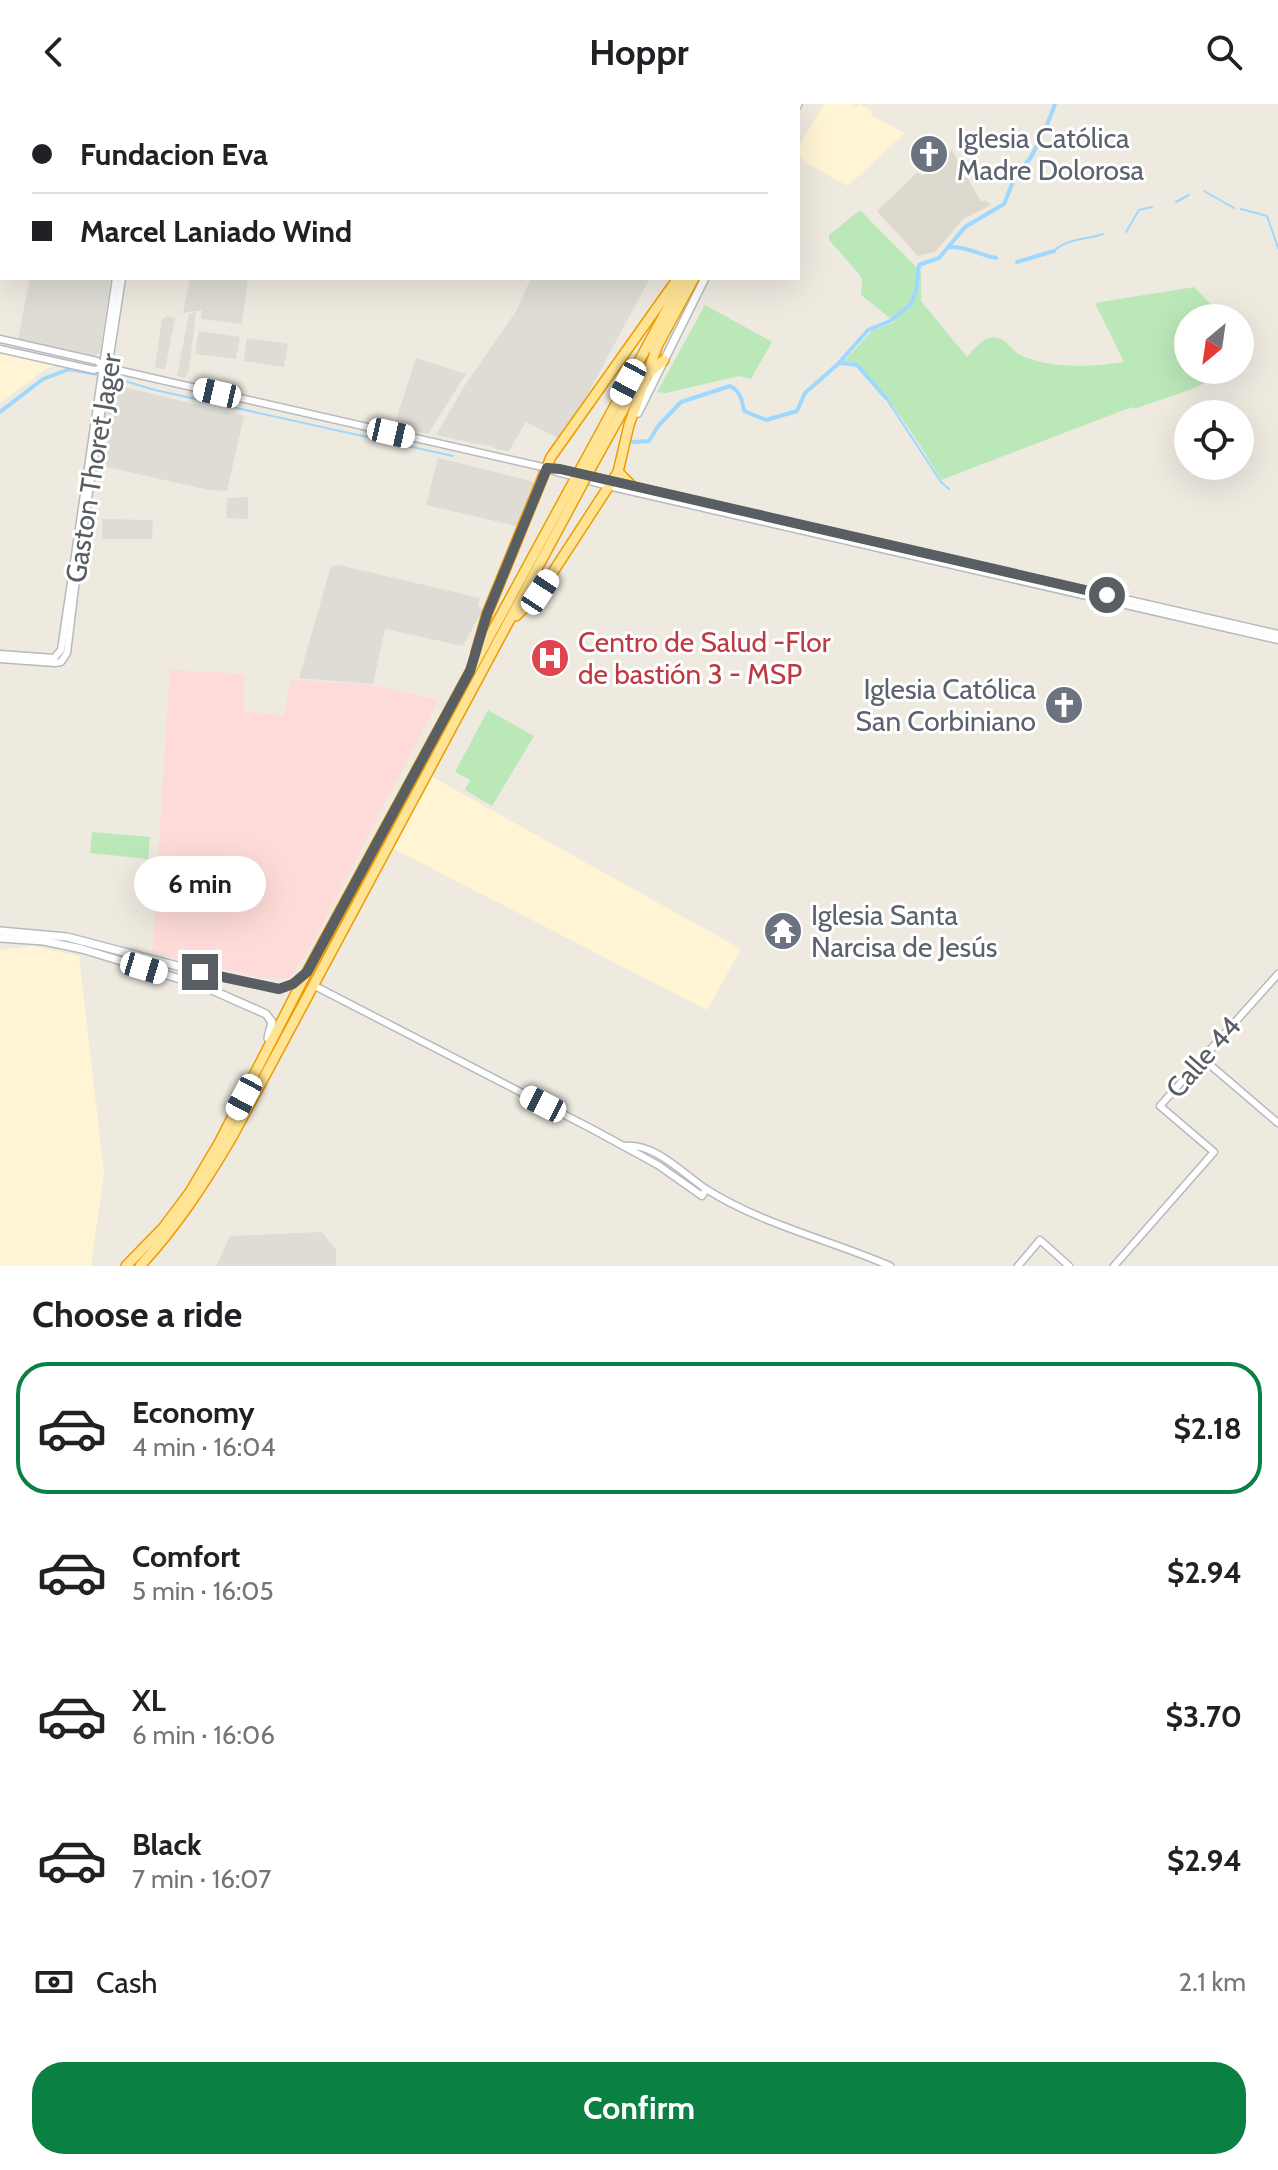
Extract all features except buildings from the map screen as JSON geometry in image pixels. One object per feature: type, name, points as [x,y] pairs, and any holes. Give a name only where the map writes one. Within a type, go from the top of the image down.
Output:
[{"type":"highway","points":[[140,1266],[170,1234],[232,1137],[506,627],[680,280]]},
{"type":"highway","points":[[470,671],[487,614],[551,457],[680,280]]},
{"type":"highway","points":[[589,462],[637,384],[693,280]]},
{"type":"highway","points":[[506,627],[540,592],[618,472],[629,425],[657,347]]},
{"type":"highway","points":[[637,384],[664,360]]},
{"type":"highway","points":[[618,472],[632,486]]},
{"type":"highway","points":[[126,1266],[163,1228],[190,1192],[256,1075],[307,972],[470,671],[579,481]]},
{"type":"main road","points":[[618,472],[636,417],[704,280]]},
{"type":"main road","points":[[0,931],[67,937],[279,989],[293,984],[307,972]]},
{"type":"main road","points":[[0,938],[44,941],[82,949],[203,986],[260,1011],[270,1017],[273,1026],[256,1066],[256,1075]]},
{"type":"street","name":"Gaston Thoret Jager","points":[[0,656],[61,657],[119,280]]},
{"type":"street","points":[[0,339],[97,361],[106,368]]},
{"type":"street","points":[[0,349],[94,370],[106,368],[560,469],[610,484],[1054,589],[1213,625],[1255,631]]},
{"type":"street","points":[[610,484],[632,486],[1061,584],[1231,623],[1278,637]]},
{"type":"street","points":[[1054,589],[1061,584]]},
{"type":"street","points":[[1097,599],[1098,595],[1107,595]]},
{"type":"street","points":[[1213,625],[1218,622],[1231,623]]},
{"type":"street","name":"Calle 44","points":[[1114,1266],[1214,1152],[1160,1106],[1278,974]]},
{"type":"street","points":[[313,985],[625,1146],[634,1145],[656,1155],[704,1192],[890,1266]]},
{"type":"street","points":[[1202,1058],[1278,1123]]},
{"type":"street","points":[[1018,1266],[1040,1240],[1069,1266]]},
{"type":"shaded area","points":[[824,104],[852,104],[857,107],[859,104],[872,111],[871,115],[905,133],[848,186],[805,162],[800,155],[800,145]]},
{"type":"shaded area","points":[[952,150],[981,202],[985,200],[991,205],[963,219],[935,252],[918,256],[877,211],[918,172],[922,176]]},
{"type":"shaded area","points":[[30,280],[111,280],[100,353],[93,357],[18,339]]},
{"type":"shaded area","points":[[190,280],[248,280],[242,324],[201,319],[202,310],[183,313]]},
{"type":"shaded area","points":[[530,280],[649,280],[585,399],[558,438],[526,422],[509,451],[436,435],[465,385],[517,310]]},
{"type":"shaded area","points":[[196,312],[189,370],[185,378],[177,376],[189,314]]},
{"type":"shaded area","points":[[168,316],[175,318],[165,369],[155,368],[162,319]]},
{"type":"shaded area","points":[[199,331],[240,337],[236,359],[195,354]]},
{"type":"shaded area","points":[[247,338],[288,344],[284,367],[244,361]]},
{"type":"shaded area","points":[[0,352],[57,365],[46,369],[0,403]]},
{"type":"shaded area","points":[[416,358],[466,374],[428,434],[394,426]]},
{"type":"shaded area","points":[[111,384],[244,416],[227,491],[209,490],[102,466],[99,461]]},
{"type":"shaded area","points":[[438,458],[539,483],[516,526],[426,505]]},
{"type":"shaded area","points":[[248,497],[248,519],[226,518],[227,498]]},
{"type":"shaded area","points":[[102,519],[153,520],[152,539],[102,539]]},
{"type":"shaded area","points":[[339,565],[480,598],[478,606],[483,609],[463,646],[385,629],[373,684],[299,678],[331,566]]},
{"type":"shaded area","points":[[170,670],[245,674],[244,711],[284,716],[291,681],[296,680],[372,685],[438,700],[316,937],[290,978],[263,978],[152,952]]},
{"type":"shaded area","points":[[427,774],[741,949],[707,1010],[388,846]]},
{"type":"shaded area","points":[[32,946],[79,956],[104,1173],[91,1266],[0,1266],[0,950]]},
{"type":"shaded area","points":[[322,1232],[336,1250],[336,1266],[216,1266],[230,1236]]},
{"type":"green space","points":[[860,210],[921,272],[921,301],[967,357],[983,341],[995,338],[1004,340],[1020,355],[1045,363],[1085,366],[1124,362],[1095,303],[1194,287],[1210,304],[1174,304],[1174,384],[1203,384],[1134,409],[1132,407],[941,480],[913,434],[881,391],[857,364],[843,362],[873,330],[895,322],[861,295],[860,275],[829,240],[829,235]]},
{"type":"green space","points":[[705,305],[772,342],[751,379],[739,376],[666,393],[657,392]]},
{"type":"green space","points":[[488,710],[534,736],[492,806],[465,790],[470,780],[455,772]]},
{"type":"green space","points":[[92,832],[150,837],[148,859],[90,853]]},
{"type":"waterway","points":[[633,442],[649,441],[659,425],[681,402],[730,386],[739,394],[744,411],[766,420],[797,411],[805,393],[838,364],[868,330],[890,321],[911,304],[919,265],[939,258],[965,227],[1004,204],[1015,177],[1031,157],[1045,130],[1055,104]]},
{"type":"waterway","points":[[1204,191],[1234,208]]},
{"type":"waterway","points":[[1176,202],[1189,195]]},
{"type":"waterway","points":[[1126,232],[1139,210],[1152,207]]},
{"type":"waterway","points":[[1241,209],[1267,216],[1278,248]]},
{"type":"waterway","points":[[1054,251],[1071,241],[1103,234]]},
{"type":"waterway","points":[[950,247],[996,258]]},
{"type":"waterway","points":[[1017,262],[1054,251]]},
{"type":"waterway","points":[[840,363],[857,365],[886,398]]},
{"type":"waterway","points":[[67,370],[98,375]]},
{"type":"waterway","points":[[0,412],[43,379],[67,370]]},
{"type":"waterway","points":[[108,376],[155,390],[453,456]]},
{"type":"waterway","points":[[886,398],[941,482],[949,489]]},
{"type":"place","name":"Iglesia Católica Madre Dolorosa","points":[[929,154]]},
{"type":"place","name":"Centro de Salud -Flor de bastión 3 - MSP","points":[[550,658]]},
{"type":"place","name":"Iglesia Católica San Corbiniano","points":[[1064,705]]},
{"type":"place","name":"Iglesia Santa Narcisa de Jesús","points":[[783,931]]},
{"type":"route","points":[[200,972],[279,989],[293,984],[307,972],[470,671],[487,614],[547,468],[1107,595]]}]
